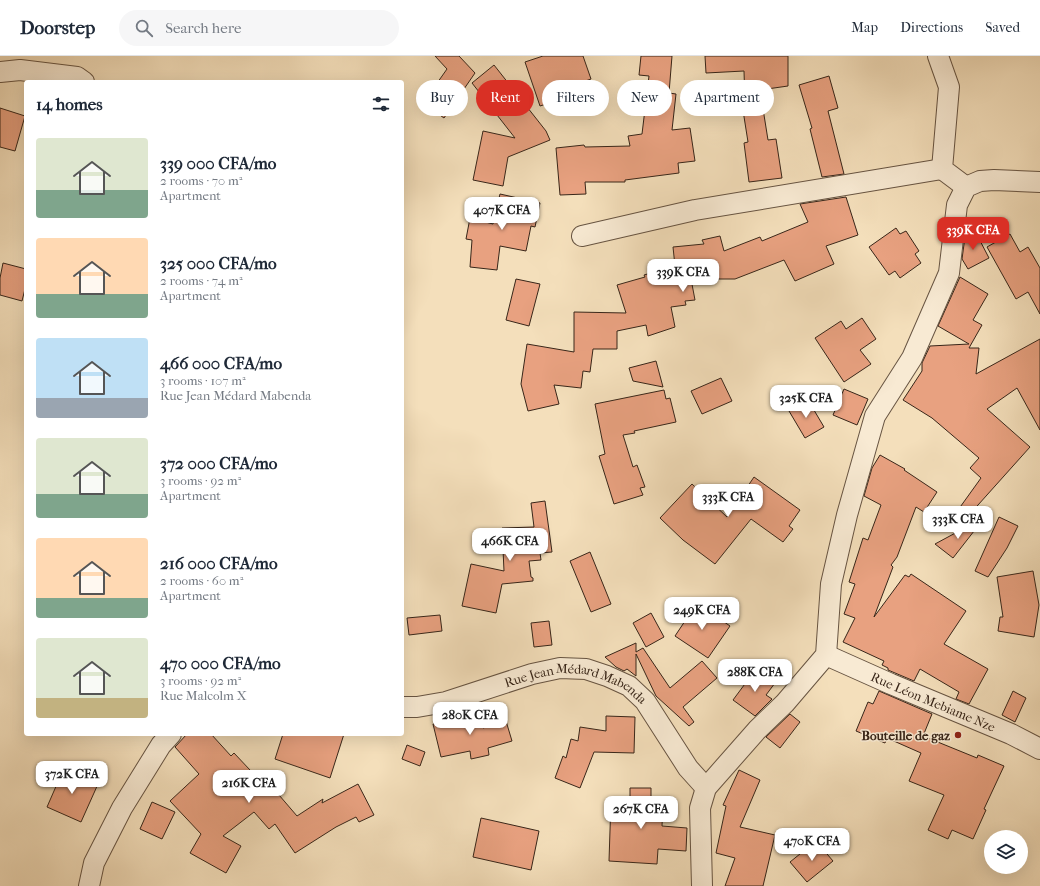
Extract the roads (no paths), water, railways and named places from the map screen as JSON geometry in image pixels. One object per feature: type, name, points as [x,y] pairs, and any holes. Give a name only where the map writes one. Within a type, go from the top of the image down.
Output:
[{"type":"street","points":[[938,56],[949,88],[942,169]]},
{"type":"street","points":[[0,72],[20,70],[77,77],[81,80]]},
{"type":"street","points":[[582,236],[695,210],[942,169],[966,187]]},
{"type":"street","points":[[702,886],[700,808],[706,788],[826,655],[831,584],[847,515],[875,416],[912,358],[949,273],[957,205],[966,187],[980,181],[994,180],[1040,182]]},
{"type":"street","name":"Rue Léon Mebiame Nze","points":[[826,655],[1011,734],[1040,749]]},
{"type":"street","name":"Rue Jean Médard Mabenda","points":[[404,707],[417,707],[446,702],[532,674],[560,668],[586,669],[607,676],[629,686],[645,701],[688,768],[706,788]]},
{"type":"street","points":[[89,886],[94,863],[122,808],[161,745],[169,736]]},
{"type":"place","name":"Bouteille de gaz","points":[[958,735]]}]
